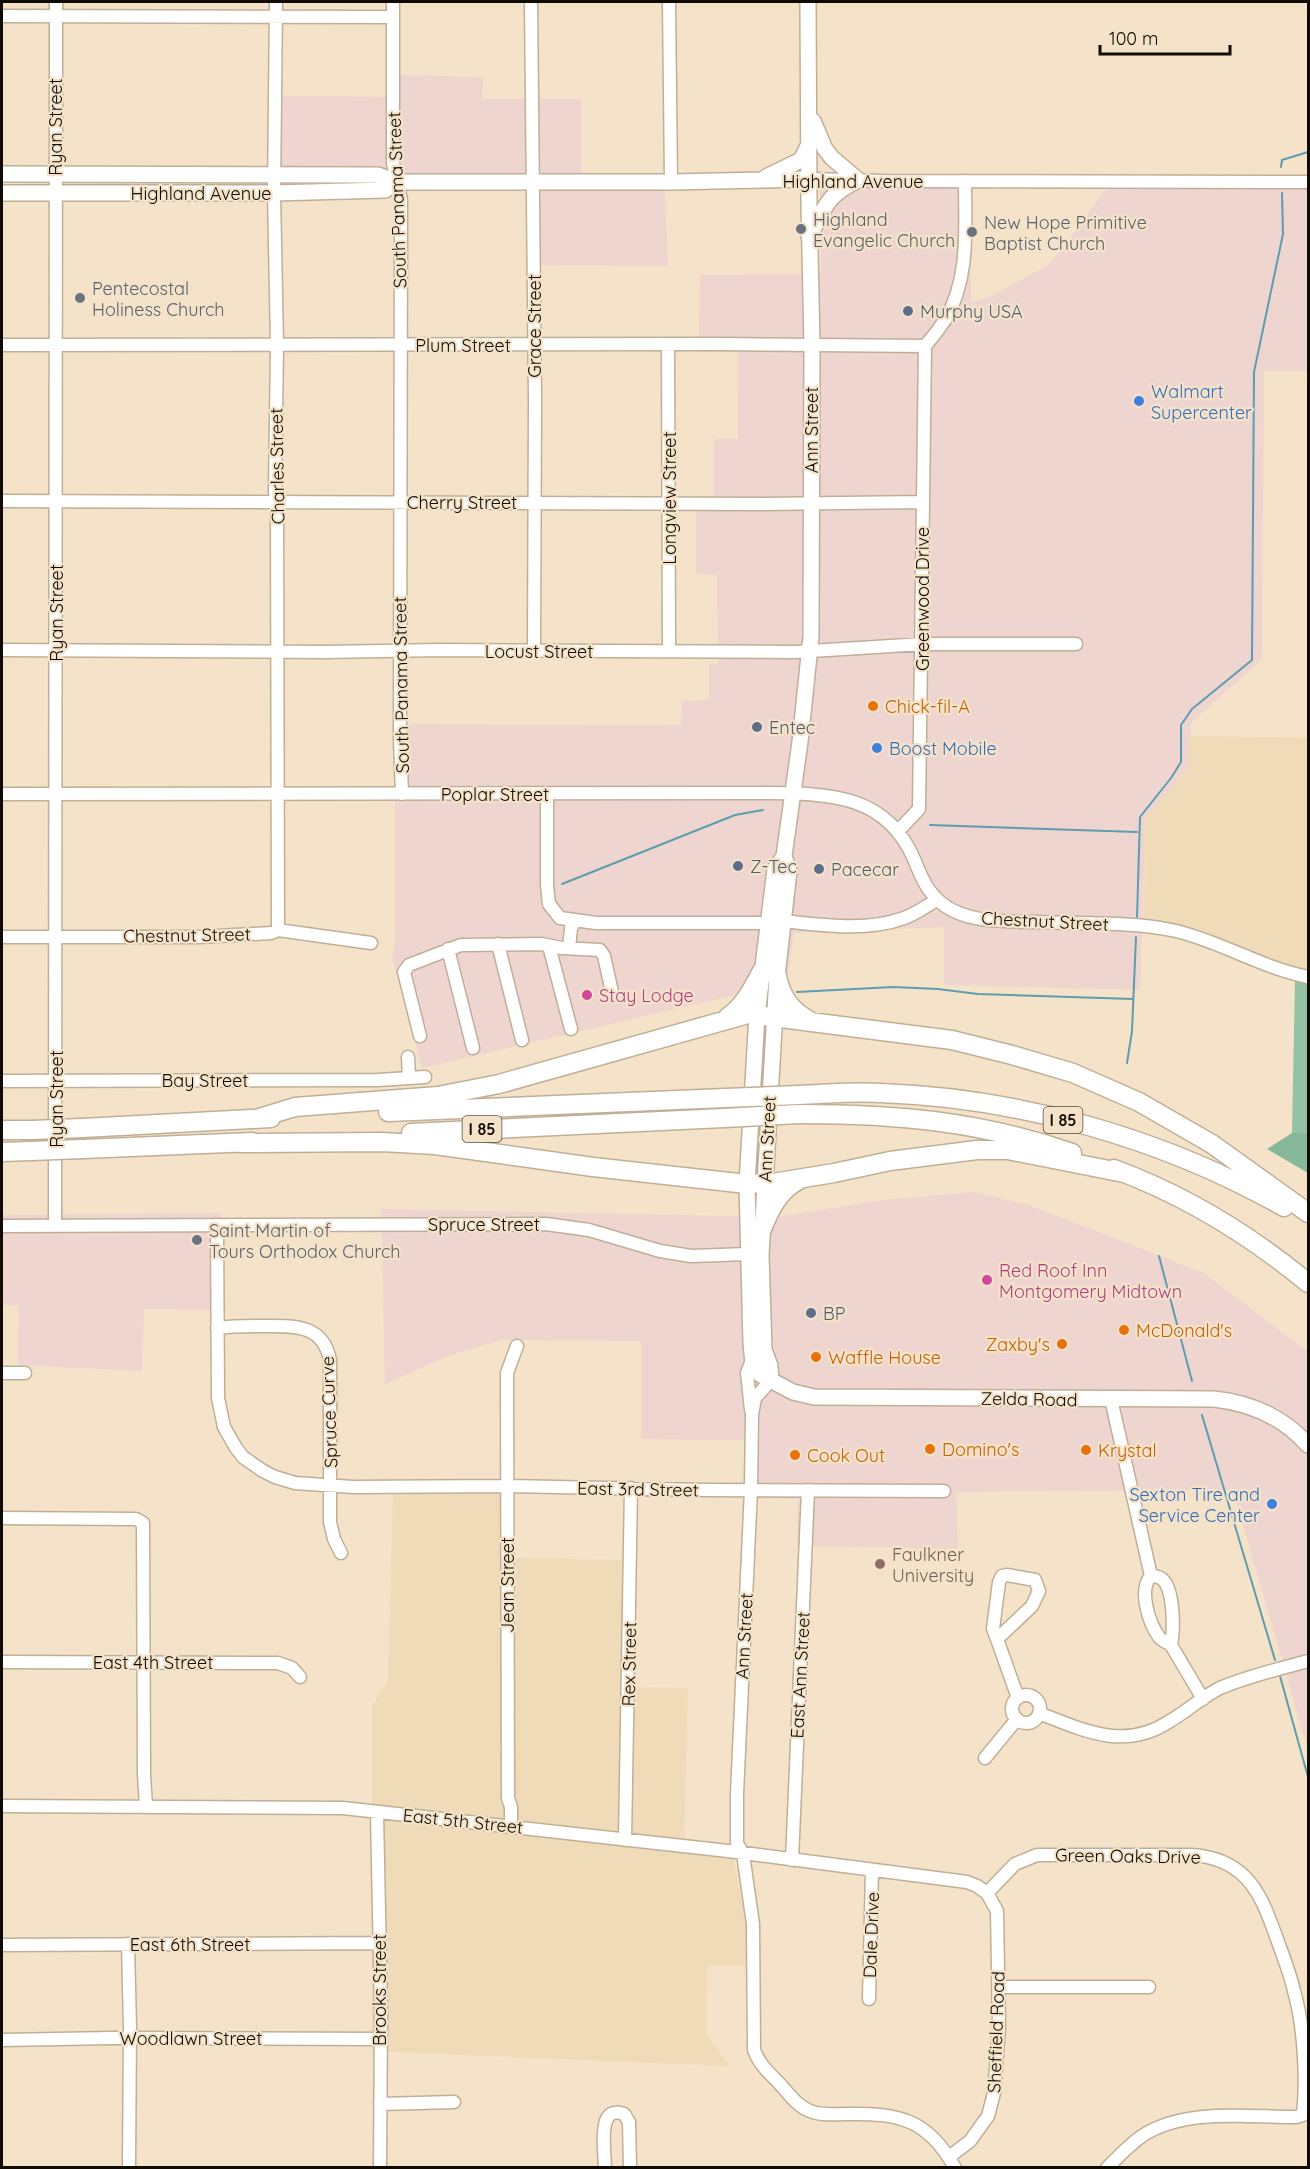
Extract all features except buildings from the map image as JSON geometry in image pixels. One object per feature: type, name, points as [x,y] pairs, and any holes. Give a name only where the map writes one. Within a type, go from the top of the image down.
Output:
[{"type":"highway","points":[[720,1021],[736,1012],[770,974],[788,1003],[801,1016],[814,1023]]},
{"type":"highway","points":[[259,1118],[295,1107],[438,1096],[499,1084],[748,1014],[952,1040],[1073,1073],[1138,1102],[1212,1144],[1308,1213]]},
{"type":"highway","name":"I 85","points":[[2,1130],[879,1092],[961,1099],[1084,1125],[1155,1148],[1198,1165],[1308,1221]]},
{"type":"highway","name":"I 85","points":[[2,1152],[240,1143],[799,1114],[863,1114],[930,1120],[985,1128],[1035,1140],[1125,1173],[1192,1203],[1248,1238],[1308,1282]]},
{"type":"highway","points":[[240,1143],[382,1142],[435,1145],[593,1167],[755,1184],[803,1178],[890,1161],[977,1150],[1008,1150],[1125,1173]]},
{"type":"highway","points":[[762,1229],[783,1191],[803,1178]]},
{"type":"main road","name":"Ann Street","points":[[753,1358],[747,1254],[755,1184],[765,1016],[776,922],[775,869],[784,856],[810,652],[812,345],[808,2]]},
{"type":"main road","points":[[809,236],[831,197],[858,180],[825,149],[810,113]]},
{"type":"main road","points":[[758,180],[801,160],[809,144]]},
{"type":"main road","name":"Highland Avenue","points":[[2,174],[378,175],[397,182],[532,183],[810,179]]},
{"type":"main road","name":"Highland Avenue","points":[[2,194],[274,193],[385,190],[397,182]]},
{"type":"main road","name":"Ann Street","points":[[755,1184],[762,1229],[764,1350],[770,1366],[771,1380]]},
{"type":"main road","name":"Zelda Road","points":[[753,1358],[753,1364],[760,1375],[793,1392],[814,1397],[1214,1399],[1234,1402],[1276,1418],[1296,1432],[1308,1445]]},
{"type":"street","name":"Ryan Street","points":[[56,2],[56,1225]]},
{"type":"street","name":"Charles Street","points":[[276,2],[274,193],[277,345],[278,930]]},
{"type":"street","name":"South Panama Street","points":[[393,2],[393,163],[401,200],[402,794]]},
{"type":"street","name":"Grace Street","points":[[531,2],[535,399],[534,651]]},
{"type":"street","points":[[669,2],[671,182]]},
{"type":"street","points":[[2,16],[393,17]]},
{"type":"street","name":"Highland Avenue","points":[[810,179],[1308,182]]},
{"type":"street","points":[[925,346],[945,320],[962,279],[965,241],[965,181]]},
{"type":"street","name":"Longview Street","points":[[668,344],[669,651]]},
{"type":"street","name":"Plum Street","points":[[2,345],[925,346]]},
{"type":"street","name":"Greenwood Drive","points":[[898,831],[919,809],[923,644],[925,346]]},
{"type":"street","name":"Cherry Street","points":[[2,501],[276,500],[669,504],[923,502]]},
{"type":"street","name":"Locust Street","points":[[2,650],[810,652],[923,644],[1076,644]]},
{"type":"street","name":"Poplar Street","points":[[2,794],[792,794],[851,801],[877,811],[898,831],[928,891],[937,900]]},
{"type":"street","points":[[547,795],[549,904],[560,918],[581,922],[776,922],[837,926],[874,925],[903,918],[937,900]]},
{"type":"street","name":"Chestnut Street","points":[[937,900],[955,911],[979,919],[1127,926],[1175,931],[1202,938],[1267,966],[1308,977]]},
{"type":"street","points":[[569,948],[571,928],[581,922]]},
{"type":"street","name":"Chestnut Street","points":[[2,937],[200,937],[275,933],[278,930],[371,943]]},
{"type":"street","points":[[420,1036],[404,972],[409,965],[461,945],[498,944],[600,950],[604,956],[612,992]]},
{"type":"street","points":[[498,944],[522,1040]]},
{"type":"street","points":[[549,946],[571,1029]]},
{"type":"street","points":[[448,949],[473,1048]]},
{"type":"street","points":[[408,1057],[409,1078]]},
{"type":"street","name":"Bay Street","points":[[2,1081],[378,1080],[425,1077]]},
{"type":"street","name":"Spruce Street","points":[[2,1226],[546,1224],[589,1230],[648,1248],[691,1256],[747,1254]]},
{"type":"street","name":"Spruce Curve","points":[[217,1225],[218,1408],[224,1427],[236,1448],[252,1465],[275,1477],[295,1483],[331,1485]]},
{"type":"street","name":"Spruce Curve","points":[[217,1328],[300,1327],[315,1334],[327,1347],[330,1360],[330,1522],[334,1539],[341,1553]]},
{"type":"street","name":"Jean Street","points":[[511,1826],[511,1807],[507,1798],[507,1372],[517,1346]]},
{"type":"street","name":"Ann Street","points":[[753,1358],[747,1373],[752,1416],[751,1489],[737,1794],[737,1843],[743,1854],[753,1924],[754,2045],[757,2056],[764,2067],[808,2111],[825,2115],[879,2114],[906,2120],[928,2133],[944,2148],[952,2162]]},
{"type":"street","points":[[2,1373],[25,1373]]},
{"type":"street","name":"Ann Street","points":[[752,1416],[755,1398],[771,1380]]},
{"type":"street","points":[[1111,1399],[1151,1576],[1145,1588],[1152,1625],[1161,1639],[1171,1645],[1203,1699]]},
{"type":"street","name":"East 3rd Street","points":[[331,1485],[944,1491]]},
{"type":"street","name":"Rex Street","points":[[625,1840],[631,1488]]},
{"type":"street","name":"East Ann Street","points":[[792,1860],[808,1490]]},
{"type":"street","points":[[2,1518],[112,1518],[141,1520],[143,1523],[146,1806]]},
{"type":"street","points":[[997,1639],[1032,1606],[1039,1591],[1035,1580],[1007,1575],[1000,1578],[993,1629],[1018,1698],[1013,1709],[1017,1719],[1028,1723],[1036,1719],[1040,1706],[1035,1698],[1027,1695],[1018,1698]]},
{"type":"street","points":[[1151,1576],[1159,1577],[1168,1589],[1174,1631],[1171,1645]]},
{"type":"street","points":[[1039,1713],[1099,1734],[1130,1737],[1157,1730],[1220,1688],[1308,1661]]},
{"type":"street","name":"East 4th Street","points":[[2,1662],[278,1663],[292,1668],[300,1677]]},
{"type":"street","points":[[985,1758],[1017,1719]]},
{"type":"street","name":"East 5th Street","points":[[2,1806],[326,1807],[511,1826],[964,1881],[987,1893]]},
{"type":"street","name":"Brooks Street","points":[[377,1812],[380,2168]]},
{"type":"street","name":"Green Oaks Drive","points":[[987,1893],[1015,1864],[1037,1855],[1191,1855],[1215,1859],[1232,1867],[1246,1878],[1262,1902],[1299,2008],[1304,2065],[1303,2115],[1296,2117],[1194,2117],[1175,2121],[1141,2137],[1107,2168]]},
{"type":"street","name":"Dale Drive","points":[[869,1999],[872,1870]]},
{"type":"street","name":"Sheffield Road","points":[[952,2162],[979,2131],[993,2102],[999,2028],[998,1916],[987,1893]]},
{"type":"street","name":"East 6th Street","points":[[2,1945],[379,1943]]},
{"type":"street","points":[[128,1944],[129,2168]]},
{"type":"street","points":[[999,1987],[1149,1987]]},
{"type":"street","name":"Woodlawn Street","points":[[2,2040],[380,2039]]},
{"type":"street","points":[[380,2104],[454,2102]]},
{"type":"street","points":[[605,2168],[605,2120],[611,2113],[616,2112],[624,2114],[629,2122],[630,2168]]},
{"type":"shaded area","points":[[399,75],[483,77],[482,99],[581,99],[581,188],[665,189],[668,266],[539,265],[539,189],[279,188],[281,96],[398,97]]},
{"type":"shaded area","points":[[820,185],[971,188],[971,302],[990,297],[1050,264],[1106,189],[1308,189],[1308,371],[1264,371],[1262,659],[1191,723],[1189,767],[1146,818],[1140,990],[944,985],[944,927],[794,933],[787,983],[422,1068],[392,959],[395,946],[395,724],[681,725],[682,701],[709,700],[709,664],[718,664],[717,575],[696,574],[696,496],[714,496],[714,439],[738,439],[737,352],[699,352],[700,275],[821,274]]},
{"type":"shaded area","points":[[1190,736],[1308,738],[1308,982],[1295,980],[1174,936],[1143,931],[1146,818],[1189,767]]},
{"type":"shaded area","points":[[974,1192],[1029,1205],[1204,1273],[1308,1352],[1308,1750],[1233,1490],[956,1492],[958,1549],[797,1546],[798,1499],[743,1498],[744,1440],[641,1439],[641,1341],[501,1340],[448,1356],[385,1384],[381,1209],[776,1217],[883,1200]]},
{"type":"shaded area","points":[[221,1213],[225,1310],[144,1309],[142,1371],[18,1365],[19,1305],[2,1305],[2,1215]]},
{"type":"shaded area","points":[[514,1490],[512,1558],[624,1560],[623,1687],[688,1688],[684,1839],[730,1845],[748,1926],[746,1966],[707,1965],[706,2033],[730,2066],[372,2051],[372,1706],[388,1681],[393,1492]]},
{"type":"green space","points":[[1295,980],[1308,982],[1308,1133],[1292,1133]]},
{"type":"green space","points":[[1292,1133],[1308,1133],[1308,1173],[1267,1149]]},
{"type":"waterway","points":[[1281,167],[1282,160],[1308,152]]},
{"type":"waterway","points":[[1137,917],[1140,817],[1181,762],[1181,725],[1192,709],[1252,660],[1254,372],[1283,234],[1282,193]]},
{"type":"waterway","points":[[562,884],[735,815],[763,810]]},
{"type":"waterway","points":[[930,825],[1137,832]]},
{"type":"waterway","points":[[1127,1063],[1132,1031],[1136,937]]},
{"type":"waterway","points":[[797,992],[893,987],[978,994],[1133,999]]},
{"type":"waterway","points":[[1159,1256],[1192,1381]]},
{"type":"waterway","points":[[1202,1415],[1275,1660]]},
{"type":"waterway","points":[[1280,1676],[1308,1777]]},
{"type":"place","name":"Highland Evangelic Church","points":[[801,229]]},
{"type":"place","name":"New Hope Primitive Baptist Church","points":[[972,232]]},
{"type":"place","name":"Pentecostal Holiness Church","points":[[80,298]]},
{"type":"place","name":"Murphy USA","points":[[908,311]]},
{"type":"place","name":"Walmart Supercenter","points":[[1139,401]]},
{"type":"place","name":"Chick-fil-A","points":[[873,706]]},
{"type":"place","name":"Entec","points":[[757,727]]},
{"type":"place","name":"Boost Mobile","points":[[877,748]]},
{"type":"place","name":"Z-Tec","points":[[738,866]]},
{"type":"place","name":"Pacecar","points":[[819,869]]},
{"type":"place","name":"Stay Lodge","points":[[587,995]]},
{"type":"place","name":"Saint Martin of Tours Orthodox Church","points":[[197,1240]]},
{"type":"place","name":"Red Roof Inn Montgomery Midtown","points":[[987,1280]]},
{"type":"place","name":"BP","points":[[811,1313]]},
{"type":"place","name":"McDonald's","points":[[1124,1330]]},
{"type":"place","name":"Zaxby's","points":[[1062,1344]]},
{"type":"place","name":"Waffle House","points":[[816,1357]]},
{"type":"place","name":"Domino's","points":[[930,1449]]},
{"type":"place","name":"Krystal","points":[[1086,1450]]},
{"type":"place","name":"Cook Out","points":[[795,1455]]},
{"type":"place","name":"Sexton Tire and Service Center","points":[[1272,1504]]},
{"type":"place","name":"Faulkner University","points":[[880,1564]]}]
